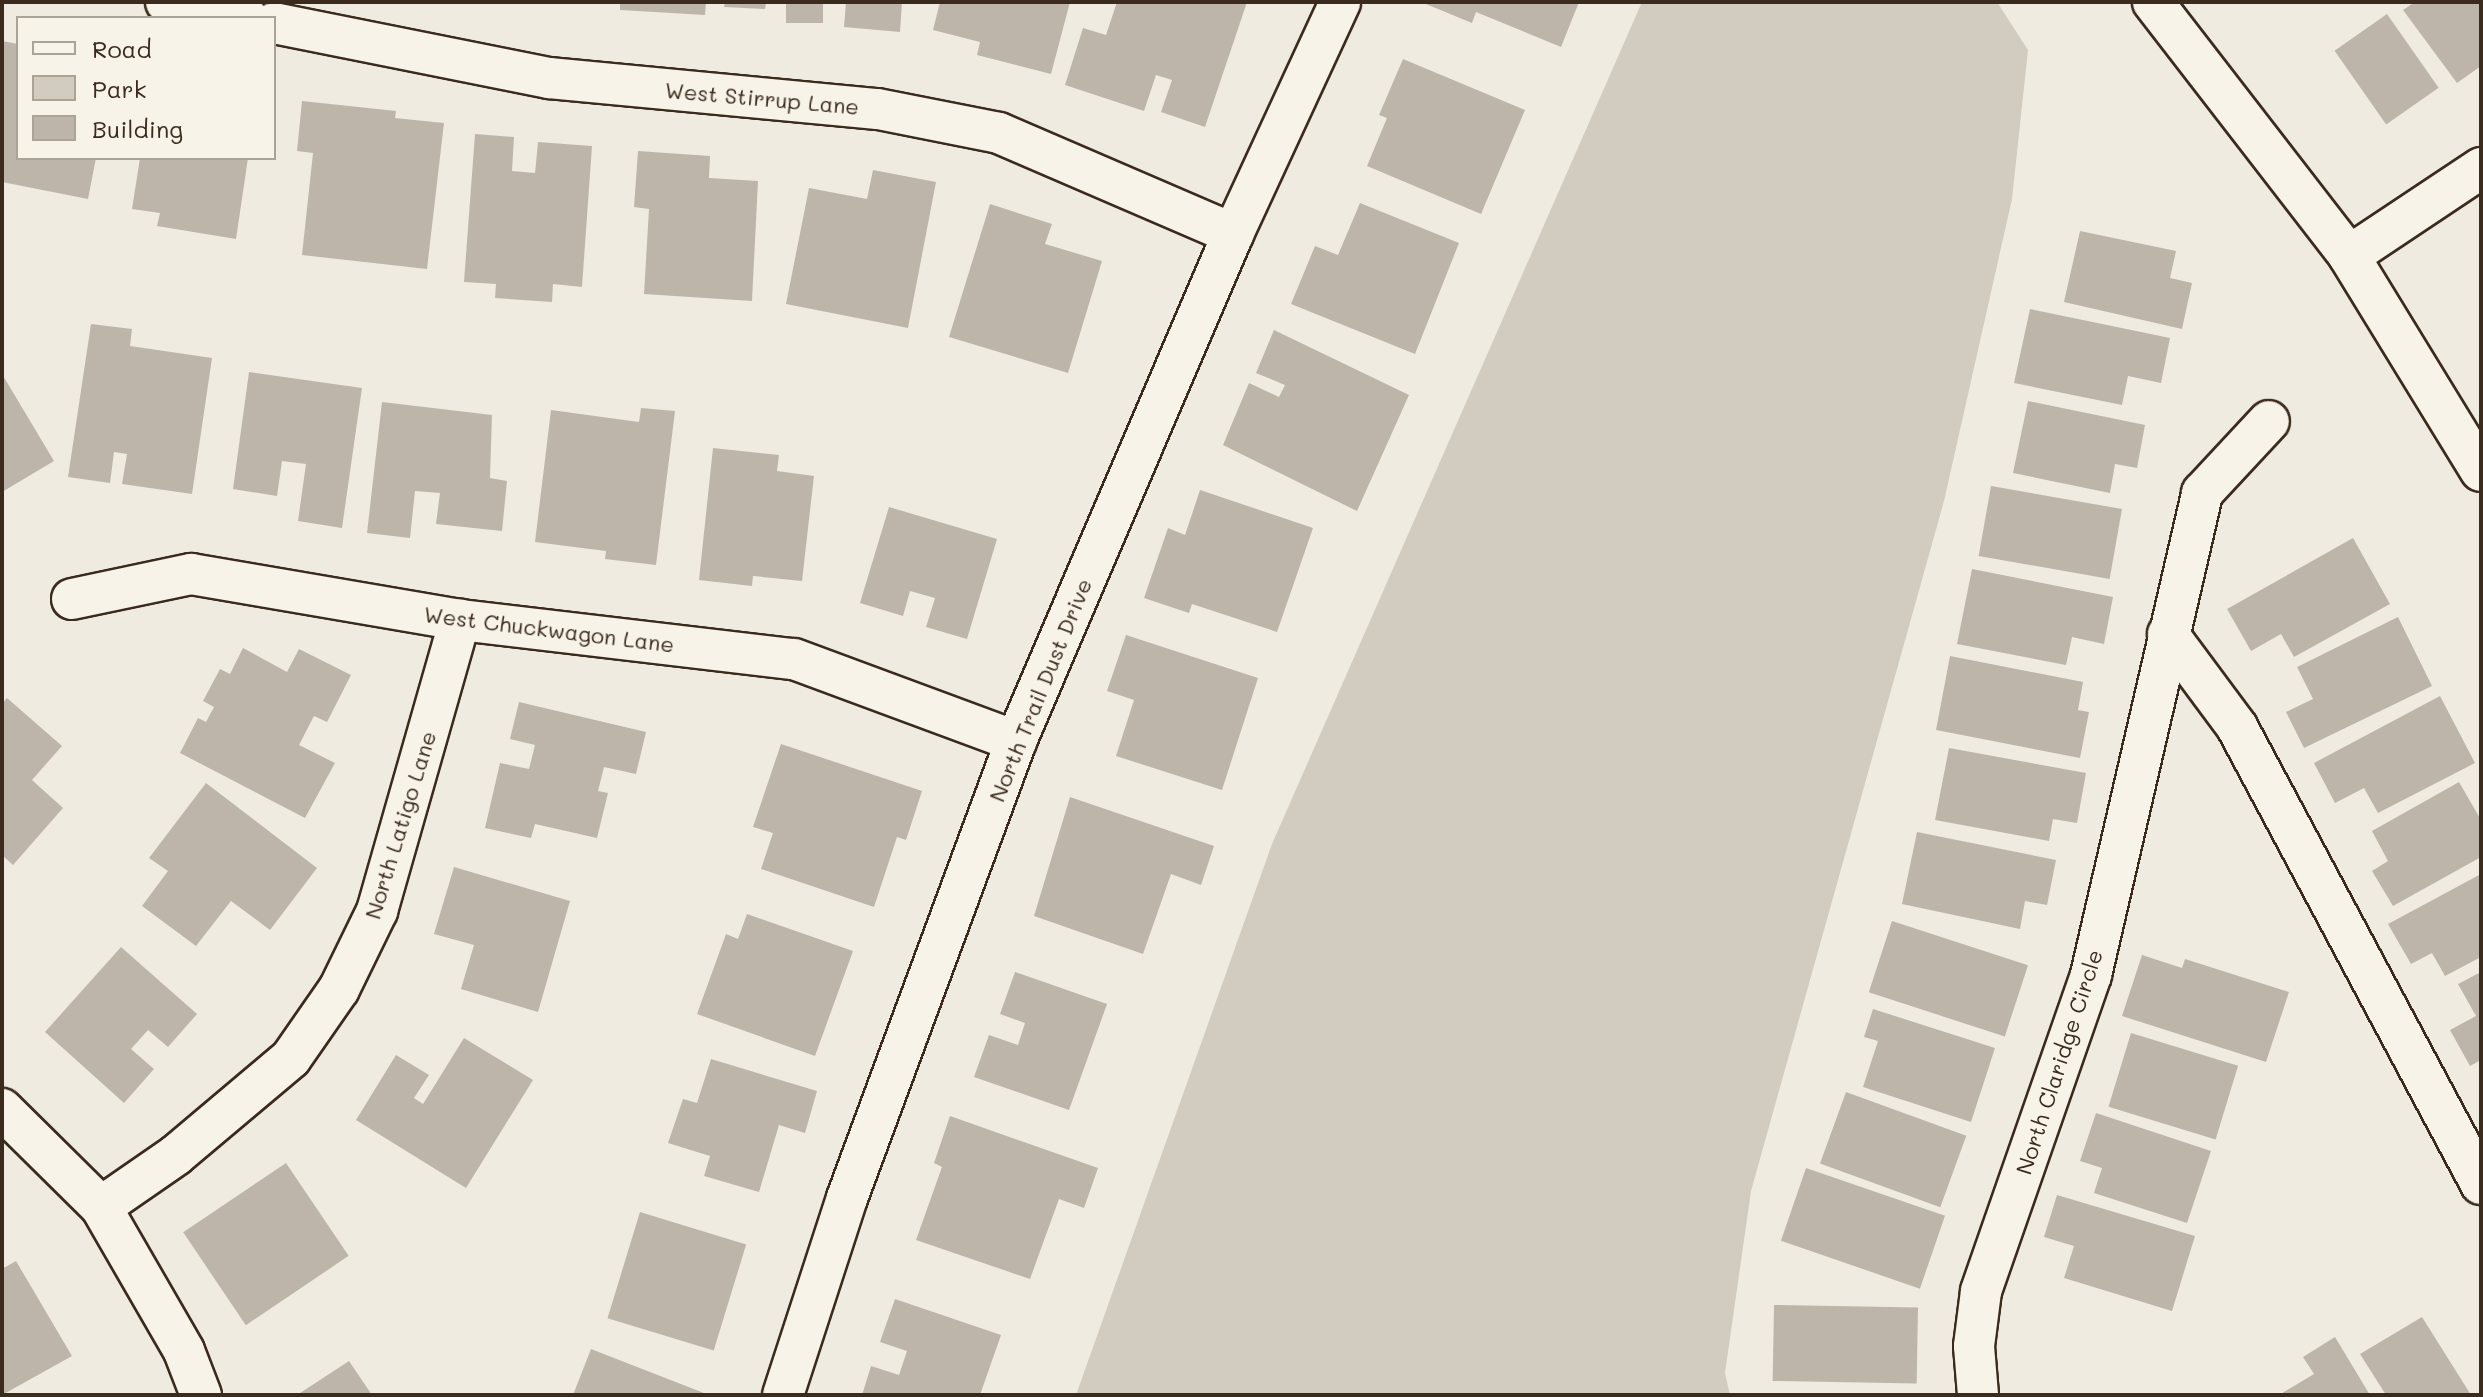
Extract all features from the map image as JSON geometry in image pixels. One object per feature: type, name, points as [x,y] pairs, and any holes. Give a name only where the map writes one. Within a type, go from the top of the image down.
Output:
[{"type":"street","points":[[166,2],[237,16]]},
{"type":"street","name":"North Trail Dust Drive","points":[[783,1395],[847,1198],[1016,741],[1233,234],[1340,2]]},
{"type":"street","points":[[2153,2],[2349,256],[2481,471]]},
{"type":"street","name":"West Stirrup Lane","points":[[276,23],[549,78],[878,109],[999,133],[1233,234]]},
{"type":"street","points":[[2349,256],[2481,168]]},
{"type":"street","name":"North Claridge Circle","points":[[1978,1395],[1974,1346],[1981,1291],[2091,975],[2202,493],[2269,421]]},
{"type":"street","name":"West Chuckwagon Lane","points":[[72,599],[191,574],[460,620],[794,659],[1016,741]]},
{"type":"street","name":"North Latigo Lane","points":[[101,1207],[176,1155],[291,1058],[339,989],[377,911],[460,620]]},
{"type":"street","points":[[2168,634],[2237,727],[2475,1159]]},
{"type":"street","points":[[2,1109],[101,1207],[184,1351],[201,1395]]},
{"type":"green space","points":[[1642,2],[1997,2],[2028,50],[2012,199],[1944,501],[1751,1191],[1725,1373],[1730,1395],[1076,1395],[1272,844]]},
{"type":"building","points":[[620,2],[706,2],[705,15],[620,10]]},
{"type":"building","points":[[725,2],[766,2],[765,9],[724,7]]},
{"type":"building","points":[[786,2],[823,2],[823,23],[786,23]]},
{"type":"building","points":[[846,2],[902,2],[900,32],[844,27]]},
{"type":"building","points":[[940,2],[1070,2],[1051,74],[977,55],[980,42],[933,30]]},
{"type":"building","points":[[1117,2],[1247,2],[1205,127],[1161,112],[1172,80],[1156,75],[1144,111],[1065,85],[1083,28],[1106,35]]},
{"type":"building","points":[[1421,2],[1579,2],[1561,47],[1476,12],[1472,23]]},
{"type":"building","points":[[2415,2],[2479,2],[2481,66],[2457,83],[2403,10]]},
{"type":"building","points":[[2387,14],[2439,88],[2386,124],[2335,51]]},
{"type":"building","points":[[2,41],[16,44],[16,160],[96,160],[88,199],[2,182]]},
{"type":"building","points":[[1403,59],[1525,110],[1481,214],[1367,166],[1387,118],[1379,115]]},
{"type":"building","points":[[302,101],[396,111],[395,118],[444,123],[427,269],[302,255],[313,153],[297,151]]},
{"type":"building","points":[[475,134],[514,137],[512,171],[535,173],[538,142],[592,146],[582,287],[553,284],[552,302],[495,298],[496,284],[464,282]]},
{"type":"building","points":[[638,151],[710,156],[709,178],[758,181],[752,301],[644,294],[649,209],[634,207]]},
{"type":"building","points":[[140,160],[248,160],[236,239],[157,226],[160,213],[132,209]]},
{"type":"building","points":[[873,170],[936,182],[908,328],[786,304],[809,188],[867,199]]},
{"type":"building","points":[[1360,203],[1459,243],[1415,354],[1291,304],[1315,246],[1338,255]]},
{"type":"building","points":[[990,204],[1052,224],[1045,244],[1102,261],[1068,373],[949,337]]},
{"type":"building","points":[[2080,231],[2176,251],[2170,278],[2192,283],[2182,329],[2064,302]]},
{"type":"building","points":[[2030,309],[2170,338],[2161,383],[2128,376],[2122,405],[2014,383]]},
{"type":"building","points":[[91,324],[132,329],[130,346],[212,358],[192,494],[122,484],[127,454],[114,452],[110,483],[68,477]]},
{"type":"building","points":[[1274,330],[1409,395],[1357,511],[1223,445],[1249,383],[1279,397],[1285,385],[1256,373]]},
{"type":"building","points":[[249,372],[362,388],[342,528],[298,521],[306,464],[282,461],[277,496],[233,489]]},
{"type":"building","points":[[2,374],[54,461],[2,492]]},
{"type":"building","points":[[2028,401],[2145,425],[2137,468],[2115,464],[2110,493],[2013,473]]},
{"type":"building","points":[[382,402],[492,415],[490,478],[507,481],[502,531],[436,524],[440,493],[415,491],[410,538],[367,533]]},
{"type":"building","points":[[641,408],[675,411],[656,565],[605,559],[606,551],[535,542],[551,410],[639,422]]},
{"type":"building","points":[[713,448],[779,455],[777,471],[814,476],[802,581],[753,576],[752,586],[699,580]]},
{"type":"building","points":[[1991,486],[2122,509],[2110,579],[1979,556]]},
{"type":"building","points":[[1200,490],[1313,528],[1277,632],[1192,604],[1189,613],[1144,598],[1168,528],[1185,535]]},
{"type":"building","points":[[889,507],[997,539],[967,639],[926,627],[935,598],[910,591],[903,616],[860,603]]},
{"type":"building","points":[[2353,538],[2390,604],[2294,657],[2281,634],[2251,651],[2227,609]]},
{"type":"building","points":[[1972,569],[2113,597],[2104,644],[2072,637],[2066,665],[1957,644]]},
{"type":"building","points":[[2398,617],[2432,686],[2304,748],[2286,712],[2313,699],[2297,667]]},
{"type":"building","points":[[1126,635],[1258,678],[1222,790],[1116,756],[1134,700],[1107,691]]},
{"type":"building","points":[[243,648],[287,672],[299,649],[351,675],[327,722],[314,716],[299,745],[335,763],[305,818],[180,753],[198,718],[206,722],[214,707],[203,701],[220,669],[230,674]]},
{"type":"building","points":[[1950,656],[2083,682],[2078,710],[2089,712],[2080,758],[1936,730]]},
{"type":"building","points":[[2440,696],[2475,763],[2378,813],[2364,788],[2335,803],[2314,763]]},
{"type":"building","points":[[7,698],[62,746],[32,780],[63,808],[13,865],[2,855],[2,704]]},
{"type":"building","points":[[519,702],[646,732],[636,774],[604,767],[598,791],[608,793],[597,838],[535,824],[531,838],[485,828],[500,763],[529,769],[535,745],[510,739]]},
{"type":"building","points":[[781,744],[922,791],[906,840],[897,837],[874,907],[761,869],[773,833],[753,827]]},
{"type":"building","points":[[1949,748],[2086,773],[2077,823],[2053,819],[2049,841],[1935,820]]},
{"type":"building","points":[[2459,782],[2481,820],[2481,857],[2393,906],[2372,871],[2388,861],[2372,831]]},
{"type":"building","points":[[206,783],[317,868],[270,930],[231,901],[196,946],[142,906],[168,871],[149,858]]},
{"type":"building","points":[[1070,797],[1214,846],[1201,885],[1171,874],[1143,954],[1034,916]]},
{"type":"building","points":[[1917,832],[2056,860],[2047,905],[2025,901],[2020,929],[1902,904]]},
{"type":"building","points":[[454,867],[570,901],[538,1012],[461,989],[474,945],[434,934]]},
{"type":"building","points":[[2481,874],[2481,957],[2445,976],[2432,953],[2411,964],[2388,924]]},
{"type":"building","points":[[747,914],[853,951],[815,1056],[697,1014],[726,934],[738,939]]},
{"type":"building","points":[[1892,921],[2028,965],[2005,1037],[1869,992]]},
{"type":"building","points":[[121,947],[197,1014],[168,1047],[148,1030],[131,1049],[154,1069],[124,1103],[45,1032]]},
{"type":"building","points":[[2142,955],[2182,968],[2185,959],[2289,992],[2266,1062],[2122,1016]]},
{"type":"building","points":[[1015,972],[1107,1004],[1069,1110],[974,1077],[989,1035],[1018,1045],[1025,1023],[1000,1014]]},
{"type":"building","points":[[2481,972],[2481,1060],[2470,1066],[2450,1030],[2476,1016],[2458,984]]},
{"type":"building","points":[[1873,1009],[1995,1048],[1971,1122],[1863,1087],[1878,1041],[1864,1037]]},
{"type":"building","points":[[2131,1033],[2238,1066],[2216,1139],[2108,1107]]},
{"type":"building","points":[[464,1038],[533,1080],[466,1188],[356,1120],[396,1055],[429,1075],[414,1098],[423,1104]]},
{"type":"building","points":[[711,1059],[817,1091],[805,1133],[779,1125],[759,1192],[704,1176],[710,1156],[668,1143],[683,1099],[697,1103]]},
{"type":"building","points":[[1846,1092],[1966,1136],[1940,1207],[1820,1163]]},
{"type":"building","points":[[2096,1113],[2211,1151],[2187,1223],[2094,1193],[2102,1168],[2080,1161]]},
{"type":"building","points":[[950,1116],[1098,1168],[1084,1208],[1059,1199],[1030,1279],[916,1240],[942,1167],[934,1163]]},
{"type":"building","points":[[286,1163],[349,1256],[246,1325],[183,1232]]},
{"type":"building","points":[[1806,1168],[1945,1216],[1920,1289],[1781,1241]]},
{"type":"building","points":[[2057,1195],[2195,1236],[2172,1311],[2064,1278],[2074,1246],[2044,1237]]},
{"type":"building","points":[[640,1212],[746,1244],[714,1351],[608,1318]]},
{"type":"building","points":[[16,1261],[72,1356],[2,1395],[2,1269]]},
{"type":"building","points":[[895,1299],[1001,1335],[980,1395],[862,1395],[871,1366],[899,1375],[907,1351],[880,1342]]},
{"type":"building","points":[[1774,1305],[1918,1308],[1917,1384],[1773,1381]]},
{"type":"building","points":[[2422,1317],[2471,1395],[2386,1395],[2360,1354]]},
{"type":"building","points":[[2335,1337],[2370,1395],[2279,1395],[2314,1374],[2303,1357]]},
{"type":"building","points":[[591,1349],[709,1395],[573,1395]]},
{"type":"building","points":[[349,1361],[372,1395],[297,1395]]}]
